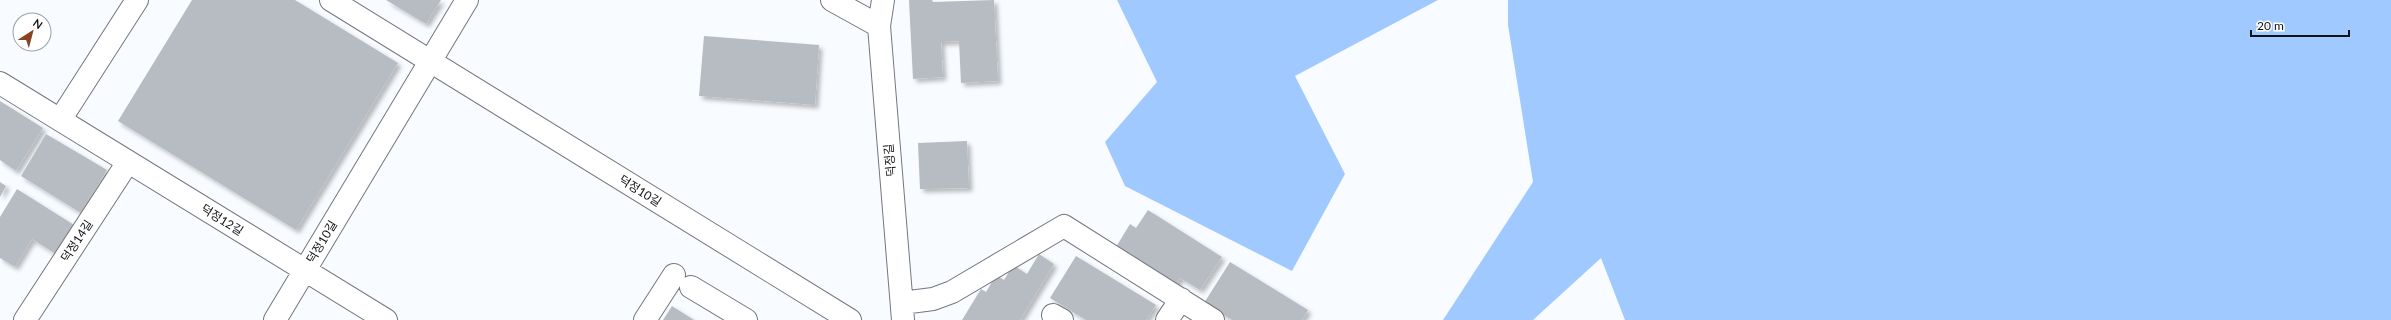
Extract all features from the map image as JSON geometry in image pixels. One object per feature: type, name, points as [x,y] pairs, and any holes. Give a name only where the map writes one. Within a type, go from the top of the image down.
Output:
[{"type":"street","points":[[60,120],[137,0]]},
{"type":"street","name":"덕정10길","points":[[331,0],[850,320]]},
{"type":"street","name":"덕정10길","points":[[275,320],[467,0]]},
{"type":"street","points":[[832,0],[879,26]]},
{"type":"street","name":"덕정길","points":[[883,0],[879,26],[903,312]]},
{"type":"street","name":"덕정12길","points":[[0,83],[386,320]]},
{"type":"street","name":"덕정14길","points":[[26,320],[128,162]]},
{"type":"street","points":[[903,312],[952,292],[1064,226],[1213,320]]},
{"type":"street","points":[[645,320],[682,281],[746,320]]},
{"type":"street","points":[[1168,320],[1180,299]]},
{"type":"shaded area","points":[[1117,0],[1438,0],[1295,76],[1345,174],[1292,271],[1125,186],[1105,142],[1157,82]]},
{"type":"shaded area","points":[[1508,0],[2391,0],[2391,320],[1625,320],[1601,258],[1533,320],[1443,320],[1533,182],[1508,25]]},
{"type":"building","points":[[192,0],[295,0],[398,63],[296,230],[118,121]]},
{"type":"building","points":[[386,0],[441,0],[426,24]]},
{"type":"building","points":[[909,0],[932,0],[933,2],[994,0],[998,81],[961,83],[959,41],[941,42],[943,77],[913,79]]},
{"type":"building","points":[[704,36],[819,45],[815,105],[699,96]]},
{"type":"building","points":[[0,101],[43,128],[16,171],[0,160]]},
{"type":"building","points":[[46,134],[107,170],[81,213],[21,176]]},
{"type":"building","points":[[967,141],[969,188],[920,189],[918,143]]},
{"type":"building","points":[[0,182],[6,186],[0,197]]},
{"type":"building","points":[[17,189],[74,225],[56,254],[32,239],[15,267],[0,258],[0,217]]},
{"type":"building","points":[[1148,210],[1222,257],[1200,290],[1180,278],[1175,286],[1116,247],[1130,224],[1136,228]]},
{"type":"building","points":[[1039,254],[1054,264],[1020,320],[962,320],[981,289],[986,292],[996,275],[1004,280],[1013,265],[1027,274]]},
{"type":"building","points":[[1076,256],[1156,305],[1146,320],[1086,320],[1050,298]]},
{"type":"building","points":[[1230,262],[1308,310],[1302,320],[1232,320],[1204,303]]},
{"type":"building","points":[[672,306],[694,320],[663,320]]}]
